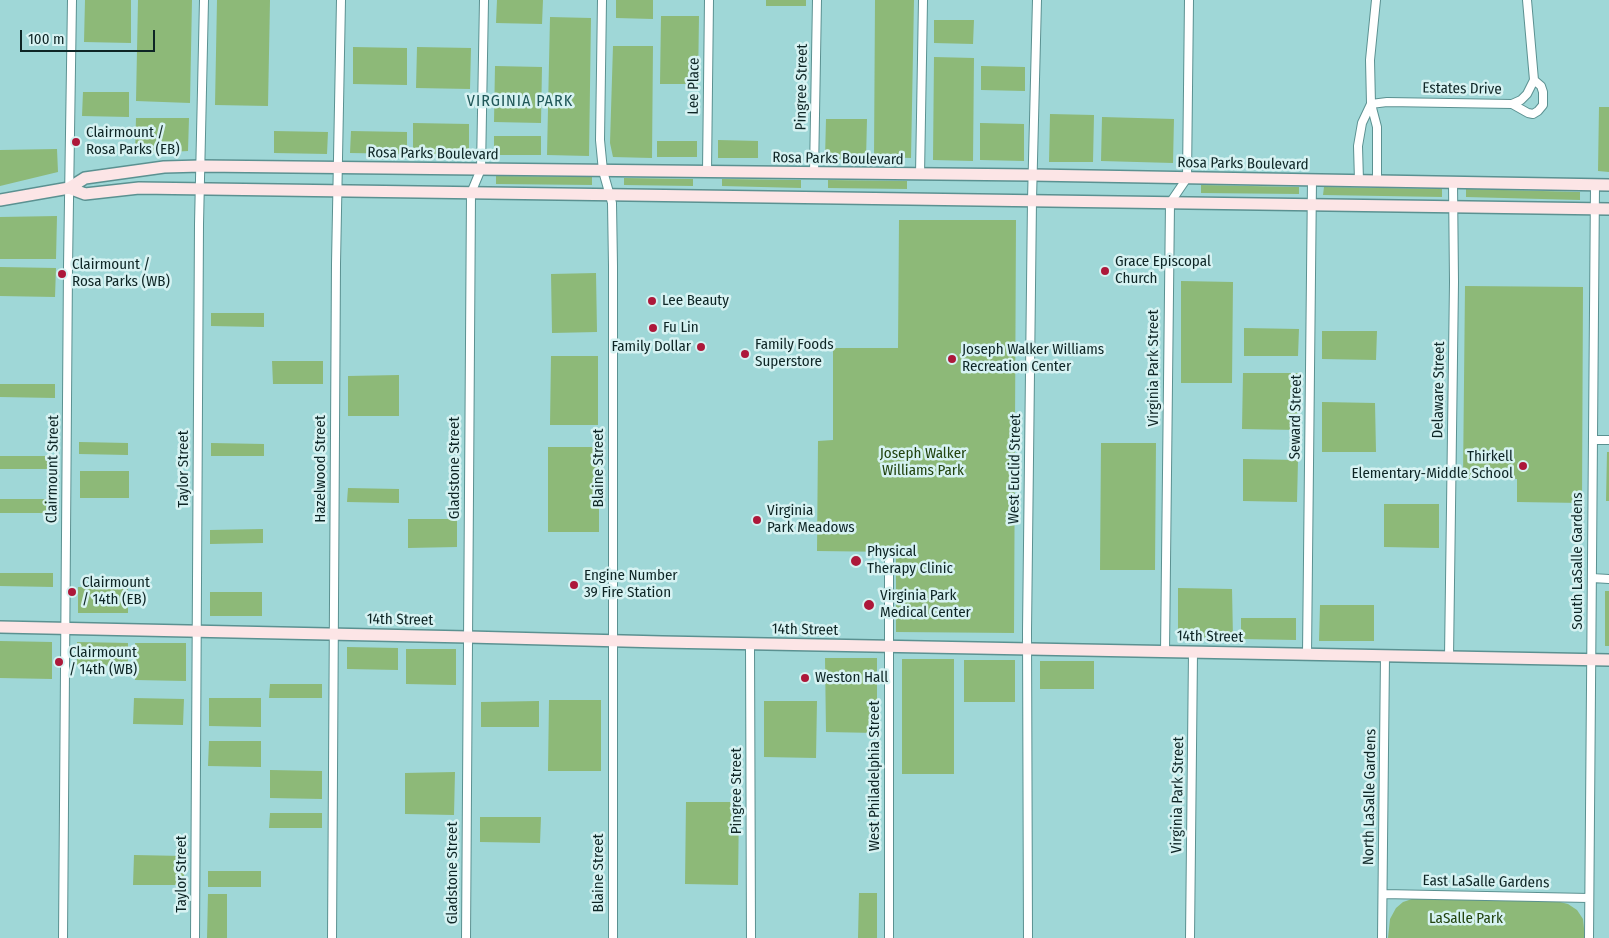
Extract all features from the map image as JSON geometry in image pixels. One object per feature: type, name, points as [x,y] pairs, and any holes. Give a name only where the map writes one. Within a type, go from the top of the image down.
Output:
[{"type":"street","name":"Clairmount Street","points":[[63,938],[72,0]]},
{"type":"street","name":"Taylor Street","points":[[195,938],[200,189],[204,0]]},
{"type":"street","name":"Hazelwood Street","points":[[332,938],[337,191],[341,0]]},
{"type":"street","name":"Gladstone Street","points":[[466,938],[471,193],[481,169],[484,0]]},
{"type":"street","name":"Blaine Street","points":[[602,0],[600,140],[603,171],[612,203],[613,266],[613,938]]},
{"type":"street","name":"Lee Place","points":[[707,172],[709,0]]},
{"type":"street","name":"Pingree Street","points":[[814,174],[817,0]]},
{"type":"street","points":[[920,175],[923,0]]},
{"type":"street","name":"West Euclid Street","points":[[1028,938],[1027,649],[1032,175],[1037,0]]},
{"type":"street","points":[[1170,203],[1187,178],[1190,0]]},
{"type":"street","points":[[1376,0],[1370,60],[1370,104],[1377,127],[1377,182]]},
{"type":"street","points":[[1512,104],[1533,114],[1543,105],[1544,98],[1541,86],[1534,80],[1528,0]]},
{"type":"street","name":"Estates Drive","points":[[1370,104],[1387,102],[1512,104],[1521,100],[1527,94],[1534,80]]},
{"type":"street","points":[[1359,182],[1358,146],[1362,123],[1370,104]]},
{"type":"street","name":"Rosa Parks Boulevard","points":[[0,200],[69,188],[85,178],[164,167],[201,166],[1032,175],[1609,185]]},
{"type":"street","name":"Seward Street","points":[[1307,654],[1312,180]]},
{"type":"street","name":"Delaware Street","points":[[1449,657],[1454,183]]},
{"type":"street","name":"South LaSalle Gardens","points":[[1589,938],[1595,185]]},
{"type":"street","name":"Rosa Parks Boulevard","points":[[69,188],[85,194],[139,188],[1609,209]]},
{"type":"street","name":"Virginia Park Street","points":[[1165,652],[1170,203]]},
{"type":"street","points":[[1593,440],[1609,440]]},
{"type":"street","name":"West Philadelphia Street","points":[[889,555],[889,938]]},
{"type":"street","points":[[1592,578],[1609,579]]},
{"type":"street","name":"14th Street","points":[[0,628],[1609,660]]},
{"type":"street","name":"Pingree Street","points":[[750,644],[751,938]]},
{"type":"street","name":"Virginia Park Street","points":[[1190,938],[1193,652]]},
{"type":"street","name":"North LaSalle Gardens","points":[[1382,938],[1385,656]]},
{"type":"street","name":"East LaSalle Gardens","points":[[1383,894],[1589,898]]},
{"type":"green space","points":[[85,0],[131,0],[131,43],[84,42]]},
{"type":"green space","points":[[138,0],[192,0],[190,103],[136,101]]},
{"type":"green space","points":[[217,0],[270,0],[268,106],[215,105]]},
{"type":"green space","points":[[497,0],[543,0],[542,24],[496,23]]},
{"type":"green space","points":[[616,0],[653,0],[653,19],[616,18]]},
{"type":"green space","points":[[766,0],[806,0],[806,6],[766,6]]},
{"type":"green space","points":[[875,0],[914,0],[911,158],[874,157]]},
{"type":"green space","points":[[661,16],[699,16],[698,84],[660,84]]},
{"type":"green space","points":[[550,17],[591,18],[589,156],[547,155]]},
{"type":"green space","points":[[934,20],[974,20],[973,44],[934,43]]},
{"type":"green space","points":[[613,46],[653,46],[652,158],[613,157],[610,143]]},
{"type":"green space","points":[[353,47],[407,48],[407,85],[353,84]]},
{"type":"green space","points":[[417,47],[471,48],[470,89],[416,88]]},
{"type":"green space","points":[[934,57],[974,58],[973,161],[933,160]]},
{"type":"green space","points":[[495,66],[542,67],[541,123],[494,122]]},
{"type":"green space","points":[[981,66],[1025,67],[1025,91],[981,90]]},
{"type":"green space","points":[[83,92],[129,92],[129,117],[82,116]]},
{"type":"green space","points":[[1599,107],[1609,107],[1609,172],[1598,171]]},
{"type":"green space","points":[[1050,114],[1094,115],[1093,162],[1049,162]]},
{"type":"green space","points":[[1102,117],[1174,119],[1173,163],[1101,161]]},
{"type":"green space","points":[[136,118],[189,118],[188,151],[135,154]]},
{"type":"green space","points":[[826,119],[867,119],[866,160],[825,159]]},
{"type":"green space","points":[[413,123],[469,124],[469,154],[413,154]]},
{"type":"green space","points":[[980,123],[1024,124],[1024,161],[980,160]]},
{"type":"green space","points":[[274,131],[328,132],[327,154],[274,153]]},
{"type":"green space","points":[[351,131],[407,132],[407,154],[350,153]]},
{"type":"green space","points":[[494,136],[541,136],[541,155],[494,155]]},
{"type":"green space","points":[[718,140],[758,141],[758,158],[718,158]]},
{"type":"green space","points":[[657,141],[697,141],[697,157],[657,157]]},
{"type":"green space","points":[[57,149],[58,172],[0,186],[0,150]]},
{"type":"green space","points":[[496,176],[592,177],[592,185],[496,184]]},
{"type":"green space","points":[[624,178],[693,179],[693,186],[624,185]]},
{"type":"green space","points":[[722,179],[801,180],[801,188],[722,186]]},
{"type":"green space","points":[[828,180],[907,181],[907,189],[828,188]]},
{"type":"green space","points":[[1201,185],[1299,187],[1299,194],[1201,193]]},
{"type":"green space","points":[[1324,187],[1442,189],[1442,197],[1323,195]]},
{"type":"green space","points":[[1466,189],[1580,192],[1580,200],[1466,197]]},
{"type":"green space","points":[[57,216],[56,259],[0,259],[0,217]]},
{"type":"green space","name":"Joseph Walker Williams Park","points":[[899,220],[1016,220],[1014,633],[896,632],[896,552],[817,551],[818,441],[833,440],[833,348],[898,348]]},
{"type":"green space","points":[[0,267],[56,268],[55,297],[0,296]]},
{"type":"green space","points":[[596,273],[597,332],[552,333],[551,274]]},
{"type":"green space","points":[[1181,281],[1233,282],[1232,383],[1181,383]]},
{"type":"green space","points":[[1465,286],[1583,287],[1582,503],[1517,502],[1517,479],[1463,479]]},
{"type":"green space","points":[[211,313],[264,313],[264,327],[211,326]]},
{"type":"green space","points":[[1244,328],[1299,329],[1298,356],[1244,356]]},
{"type":"green space","points":[[1322,331],[1377,331],[1376,360],[1322,359]]},
{"type":"green space","points":[[551,356],[598,356],[598,425],[550,425]]},
{"type":"green space","points":[[272,361],[323,361],[323,384],[273,384]]},
{"type":"green space","points":[[1243,373],[1298,373],[1297,430],[1242,429]]},
{"type":"green space","points":[[399,375],[399,416],[348,416],[348,376]]},
{"type":"green space","points":[[0,384],[55,384],[55,398],[0,397]]},
{"type":"green space","points":[[1322,402],[1375,403],[1376,452],[1322,452]]},
{"type":"green space","points":[[79,442],[128,443],[128,455],[79,454]]},
{"type":"green space","points":[[211,443],[264,444],[264,456],[211,456]]},
{"type":"green space","points":[[1101,443],[1156,443],[1155,570],[1100,570]]},
{"type":"green space","points":[[548,447],[599,447],[599,532],[548,532]]},
{"type":"green space","points":[[1607,452],[1609,452],[1609,501],[1606,501]]},
{"type":"green space","points":[[0,456],[54,456],[54,469],[0,469]]},
{"type":"green space","points":[[1243,459],[1298,460],[1297,502],[1243,501]]},
{"type":"green space","points":[[80,471],[129,471],[129,498],[80,498]]},
{"type":"green space","points":[[348,488],[399,489],[399,503],[347,502]]},
{"type":"green space","points":[[0,499],[54,499],[53,513],[0,513]]},
{"type":"green space","points":[[1384,504],[1439,504],[1439,548],[1384,547]]},
{"type":"green space","points":[[408,519],[457,519],[457,547],[408,548]]},
{"type":"green space","points":[[263,529],[263,543],[210,544],[210,530]]},
{"type":"green space","points":[[0,573],[53,573],[53,587],[0,586]]},
{"type":"green space","points":[[78,587],[128,588],[128,613],[78,613]]},
{"type":"green space","points":[[1178,588],[1232,589],[1233,638],[1178,637]]},
{"type":"green space","points":[[1605,591],[1609,591],[1609,646],[1605,646]]},
{"type":"green space","points":[[210,592],[262,592],[262,616],[210,616]]},
{"type":"green space","points":[[1320,605],[1374,605],[1374,641],[1319,641]]},
{"type":"green space","points":[[1241,618],[1296,618],[1296,640],[1241,639]]},
{"type":"green space","points":[[0,641],[52,642],[52,679],[0,678]]},
{"type":"green space","points":[[77,642],[128,643],[128,666],[77,665]]},
{"type":"green space","points":[[135,643],[186,643],[186,681],[135,680]]},
{"type":"green space","points":[[347,647],[398,648],[398,670],[347,669]]},
{"type":"green space","points":[[406,649],[456,649],[456,685],[406,684]]},
{"type":"green space","points":[[825,658],[877,658],[877,733],[826,732]]},
{"type":"green space","points":[[902,659],[954,659],[954,774],[902,774]]},
{"type":"green space","points":[[964,660],[1015,660],[1015,702],[964,702]]},
{"type":"green space","points":[[1040,661],[1094,661],[1094,689],[1040,689]]},
{"type":"green space","points":[[270,684],[322,684],[322,698],[269,698]]},
{"type":"green space","points":[[134,698],[184,699],[183,725],[133,724]]},
{"type":"green space","points":[[209,698],[261,698],[261,727],[209,726]]},
{"type":"green space","points":[[549,700],[601,700],[601,771],[548,771]]},
{"type":"green space","points":[[539,701],[539,727],[481,727],[481,702]]},
{"type":"green space","points":[[764,701],[817,701],[816,758],[764,757]]},
{"type":"green space","points":[[209,741],[261,741],[261,767],[208,766]]},
{"type":"green space","points":[[270,770],[322,771],[322,799],[270,798]]},
{"type":"green space","points":[[455,772],[454,815],[405,814],[405,773]]},
{"type":"green space","points":[[686,802],[739,802],[738,885],[685,884]]},
{"type":"green space","points":[[270,813],[322,813],[322,828],[269,828]]},
{"type":"green space","points":[[480,817],[541,817],[540,843],[480,842]]},
{"type":"green space","points":[[134,855],[184,856],[184,885],[133,885]]},
{"type":"green space","points":[[208,871],[261,871],[261,887],[208,887]]},
{"type":"green space","points":[[859,893],[877,893],[877,938],[858,938]]},
{"type":"green space","points":[[208,894],[227,894],[227,938],[207,938]]},
{"type":"green space","name":"LaSalle Park","points":[[1415,898],[1556,901],[1568,904],[1577,910],[1583,919],[1585,938],[1388,938],[1390,919],[1396,908],[1403,902]]},
{"type":"place","name":"Clairmount / Rosa Parks (EB)","points":[[76,142]]},
{"type":"place","name":"Grace Episcopal Church","points":[[1105,271]]},
{"type":"place","name":"Clairmount / Rosa Parks (WB)","points":[[62,274]]},
{"type":"place","name":"Lee Beauty","points":[[652,301]]},
{"type":"place","name":"Fu Lin","points":[[653,328]]},
{"type":"place","name":"Family Dollar","points":[[701,347]]},
{"type":"place","name":"Family Foods Superstore","points":[[745,354]]},
{"type":"place","name":"Joseph Walker Williams Recreation Center","points":[[952,359]]},
{"type":"place","name":"Thirkell Elementary-Middle School","points":[[1523,466]]},
{"type":"place","name":"Virginia Park Meadows","points":[[757,520]]},
{"type":"place","name":"Physical Therapy Clinic","points":[[856,561]]},
{"type":"place","name":"Engine Number 39 Fire Station","points":[[574,585]]},
{"type":"place","name":"Clairmount / 14th (EB)","points":[[72,592]]},
{"type":"place","name":"Virginia Park Medical Center","points":[[869,605]]},
{"type":"place","name":"Clairmount / 14th (WB)","points":[[59,662]]},
{"type":"place","name":"Weston Hall","points":[[805,678]]},
{"type":"district","name":"VIRGINIA PARK","points":[[520,102]]}]
